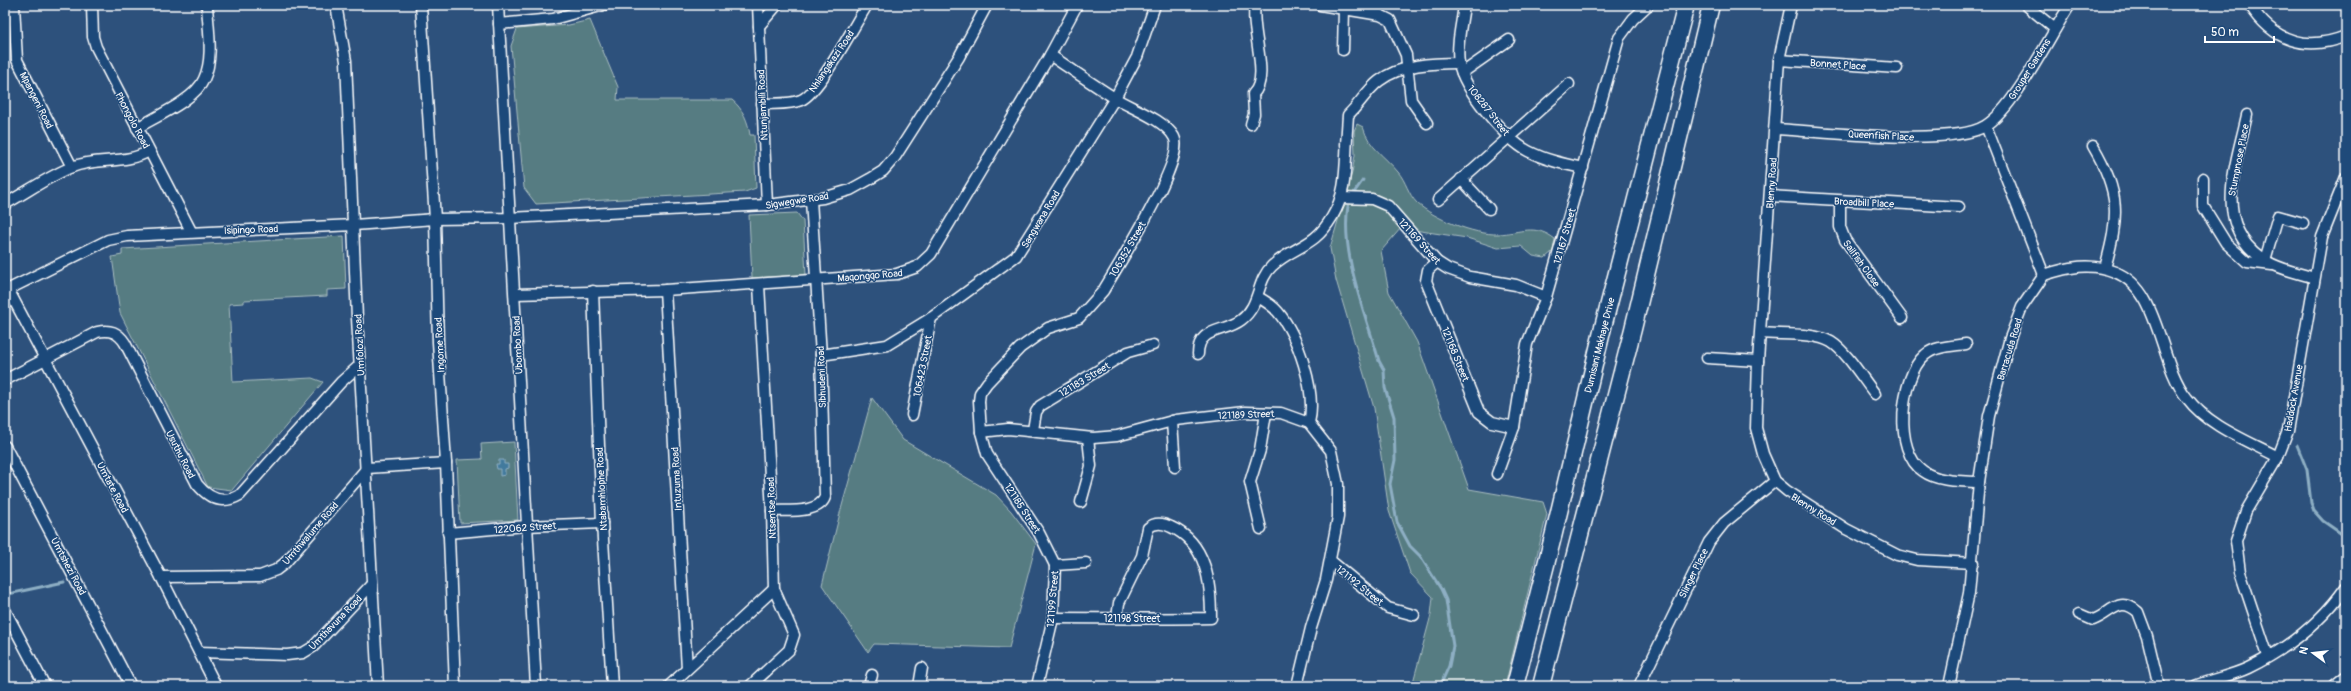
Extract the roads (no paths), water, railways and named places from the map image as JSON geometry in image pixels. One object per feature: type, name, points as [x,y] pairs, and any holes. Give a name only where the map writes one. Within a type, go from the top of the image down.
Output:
[{"type":"main road","name":"Dumisani Makhaye Drive","points":[[1515,686],[1554,533],[1604,323],[1686,5]]},
{"type":"main road","points":[[1541,686],[1632,329],[1711,5]]},
{"type":"street","name":"Mpangeni Road","points":[[14,5],[17,60],[72,167]]},
{"type":"street","name":"Phongolo Road","points":[[92,5],[93,37],[96,47],[191,231]]},
{"type":"street","points":[[137,128],[189,97],[204,79],[209,52],[207,5]]},
{"type":"street","name":"Umfolozi Road","points":[[336,5],[346,61],[360,365],[378,686]]},
{"type":"street","name":"Ingome Road","points":[[421,5],[435,219],[438,342],[446,463],[455,686]]},
{"type":"street","name":"Ubombo Road","points":[[498,5],[536,686]]},
{"type":"street","points":[[499,24],[604,5]]},
{"type":"street","name":"Ntunjambili Road","points":[[758,5],[767,205]]},
{"type":"street","points":[[759,26],[777,5]]},
{"type":"street","name":"Nhlangakazi Road","points":[[762,104],[796,102],[807,96],[833,62],[867,5]]},
{"type":"street","name":"Sigwegwe Road","points":[[509,218],[767,205],[811,200],[850,190],[870,180],[883,171],[896,157],[959,58],[988,5]]},
{"type":"street","name":"Maqongqo Road","points":[[514,294],[665,290],[897,274],[909,271],[924,263],[932,254],[1050,55],[1077,5]]},
{"type":"street","name":"Sangwana Road","points":[[821,355],[887,345],[931,318],[1016,256],[1022,250],[1115,98],[1138,57],[1155,5]]},
{"type":"street","points":[[1320,5],[1380,15],[1390,20],[1406,55],[1406,68],[1411,100],[1427,123]]},
{"type":"street","name":"108287 Street","points":[[1464,5],[1459,63],[1462,73],[1469,86],[1509,137],[1526,150],[1537,156],[1583,168]]},
{"type":"street","name":"121167 Street","points":[[1497,474],[1514,427],[1524,355],[1546,297],[1619,38],[1633,19],[1648,5]]},
{"type":"street","name":"Blenny Road","points":[[1791,5],[1779,60],[1758,361],[1756,428],[1762,454],[1776,481],[1787,491],[1846,529],[1897,555],[1917,560],[1973,563]]},
{"type":"street","name":"Grouper Gardens","points":[[2026,5],[2055,29]]},
{"type":"street","name":"Grouper Gardens","points":[[1986,126],[2012,99],[2070,5]]},
{"type":"street","points":[[2250,5],[2267,27],[2280,37],[2299,42],[2316,44],[2346,36]]},
{"type":"street","points":[[1252,124],[1254,114],[1253,94],[1258,89],[1261,68],[1254,26],[1255,7]]},
{"type":"street","points":[[1343,50],[1344,9]]},
{"type":"street","points":[[1462,73],[1509,40]]},
{"type":"street","name":"106352 Street","points":[[987,454],[981,432],[979,401],[980,393],[987,383],[1034,337],[1048,328],[1079,318],[1092,306],[1103,291],[1160,192],[1175,155],[1177,143],[1169,130],[1115,98],[1050,55]]},
{"type":"street","name":"Bonnet Place","points":[[1779,60],[1897,68]]},
{"type":"street","points":[[1346,153],[1348,115],[1378,82],[1406,68],[1436,63],[1459,63]]},
{"type":"street","points":[[1438,200],[1569,84]]},
{"type":"street","name":"Stumpnose Place","points":[[2247,115],[2230,192],[2231,210],[2243,239],[2269,262],[2314,278]]},
{"type":"street","points":[[1986,126],[2044,275],[2075,267],[2092,265],[2105,268],[2129,279],[2143,296],[2176,383],[2196,410],[2278,457]]},
{"type":"street","name":"Queenfish Place","points":[[1775,129],[1928,137],[1954,136],[1986,126]]},
{"type":"street","points":[[1198,354],[1198,345],[1202,338],[1240,321],[1250,310],[1258,297],[1266,272],[1278,261],[1316,238],[1333,217],[1341,198],[1347,138]]},
{"type":"street","points":[[2093,146],[2101,159],[2116,206],[2115,232],[2105,268]]},
{"type":"street","points":[[5,204],[72,167],[92,162],[137,158],[149,151]]},
{"type":"street","name":"Haddock Avenue","points":[[2268,656],[2240,572],[2236,541],[2246,511],[2278,457],[2290,421],[2322,237],[2346,177]]},
{"type":"street","points":[[2203,178],[2203,206],[2226,243],[2247,262],[2269,262],[2278,216],[2303,223]]},
{"type":"street","points":[[1461,179],[1489,209]]},
{"type":"street","name":"Broadbill Place","points":[[1770,196],[1959,207]]},
{"type":"street","name":"121169 Street","points":[[1341,198],[1372,199],[1388,206],[1437,262],[1458,274],[1505,283],[1546,297]]},
{"type":"street","name":"Sibhudeni Road","points":[[772,511],[813,508],[821,504],[825,497],[821,355],[811,200]]},
{"type":"street","name":"Sailfish Close","points":[[1840,201],[1840,227],[1845,240],[1902,318]]},
{"type":"street","name":"Isipingo Road","points":[[6,290],[118,237],[191,231],[354,225],[435,219],[509,218]]},
{"type":"street","name":"121168 Street","points":[[1437,262],[1428,270],[1426,281],[1479,412],[1492,422],[1514,427]]},
{"type":"street","name":"Barracuda Road","points":[[1949,686],[1962,627],[1973,563],[1979,482],[1989,416],[2010,338],[2022,307],[2044,275]]},
{"type":"street","name":"Ntsentse Road","points":[[759,284],[772,511],[774,589]]},
{"type":"street","name":"Umtate Road","points":[[6,290],[46,358],[161,577],[216,686]]},
{"type":"street","name":"Intuzuma Road","points":[[665,290],[687,669]]},
{"type":"street","name":"Ntabamhlophe Road","points":[[593,291],[602,523],[612,686]]},
{"type":"street","points":[[1258,297],[1278,312],[1301,358],[1311,395],[1308,423],[1330,451],[1336,473],[1338,517],[1330,561],[1297,686]]},
{"type":"street","name":"106423 Street","points":[[912,415],[931,318]]},
{"type":"street","name":"Usuthu Road","points":[[5,380],[97,332],[107,330],[118,334],[125,343],[197,484],[208,496],[228,501],[240,495],[249,486],[341,382],[360,365]]},
{"type":"street","points":[[1761,334],[1812,336],[1830,341],[1838,347],[1875,394]]},
{"type":"street","points":[[1966,344],[1931,351],[1920,360],[1909,382],[1905,407],[1904,435],[1908,454],[1922,471],[1932,476],[1950,480],[1979,482]]},
{"type":"street","name":"121183 Street","points":[[1034,430],[1036,412],[1040,406],[1128,352],[1153,345]]},
{"type":"street","points":[[1707,358],[1758,361]]},
{"type":"street","points":[[1261,529],[1250,482],[1260,450],[1266,413]]},
{"type":"street","name":"121189 Street","points":[[981,432],[1008,429],[1034,430],[1088,438],[1117,436],[1172,421],[1231,414],[1266,413],[1281,414],[1308,423]]},
{"type":"street","points":[[1172,421],[1175,467]]},
{"type":"street","points":[[1081,502],[1091,466],[1088,438]]},
{"type":"street","name":"Umtshezi Road","points":[[5,446],[131,686]]},
{"type":"street","name":"121185 Street","points":[[987,454],[1039,533],[1055,565]]},
{"type":"street","points":[[366,468],[446,463]]},
{"type":"street","name":"Umthwalume Road","points":[[161,577],[248,577],[260,576],[276,570],[292,555],[366,468]]},
{"type":"street","name":"Slinger Place","points":[[1638,686],[1709,542],[1724,523],[1776,481]]},
{"type":"street","name":"122062 Street","points":[[448,533],[526,526],[602,523]]},
{"type":"street","name":"121198 Street","points":[[1053,618],[1117,618],[1211,618],[1209,578],[1199,552],[1179,532],[1164,524],[1156,524],[1147,531],[1142,556],[1119,603],[1117,618]]},
{"type":"street","name":"121192 Street","points":[[1330,561],[1388,608],[1414,615]]},
{"type":"street","name":"121199 Street","points":[[1037,686],[1053,618],[1055,565],[1086,563]]},
{"type":"street","name":"Umthavuna Road","points":[[199,652],[287,655],[303,653],[316,644],[372,584]]},
{"type":"street","points":[[2196,686],[2247,668],[2288,645],[2316,623],[2346,587]]},
{"type":"street","points":[[669,686],[774,589],[793,629],[793,642],[789,650],[750,686]]},
{"type":"street","points":[[2080,614],[2093,620],[2118,606],[2124,605],[2138,612],[2147,636],[2159,686]]},
{"type":"street","points":[[5,610],[45,686]]},
{"type":"street","points":[[922,668],[922,686]]},
{"type":"street","points":[[869,686],[872,675]]},
{"type":"street","points":[[2336,686],[2346,678]]},
{"type":"water","points":[[499,460],[504,460],[504,464],[508,464],[508,468],[505,469],[505,475],[500,476],[500,469],[497,469],[496,464],[499,464]]},
{"type":"waterway","points":[[1353,194],[1363,180]]},
{"type":"waterway","points":[[1348,206],[1348,244],[1351,264],[1361,304],[1379,361],[1384,370],[1385,388],[1394,417],[1395,460],[1390,484],[1397,522],[1410,546],[1420,556],[1441,589],[1446,600],[1453,646],[1449,666],[1440,686]]},
{"type":"waterway","points":[[2297,445],[2307,470],[2311,503],[2314,511],[2323,521],[2346,537]]},
{"type":"waterway","points":[[8,594],[64,582]]}]
